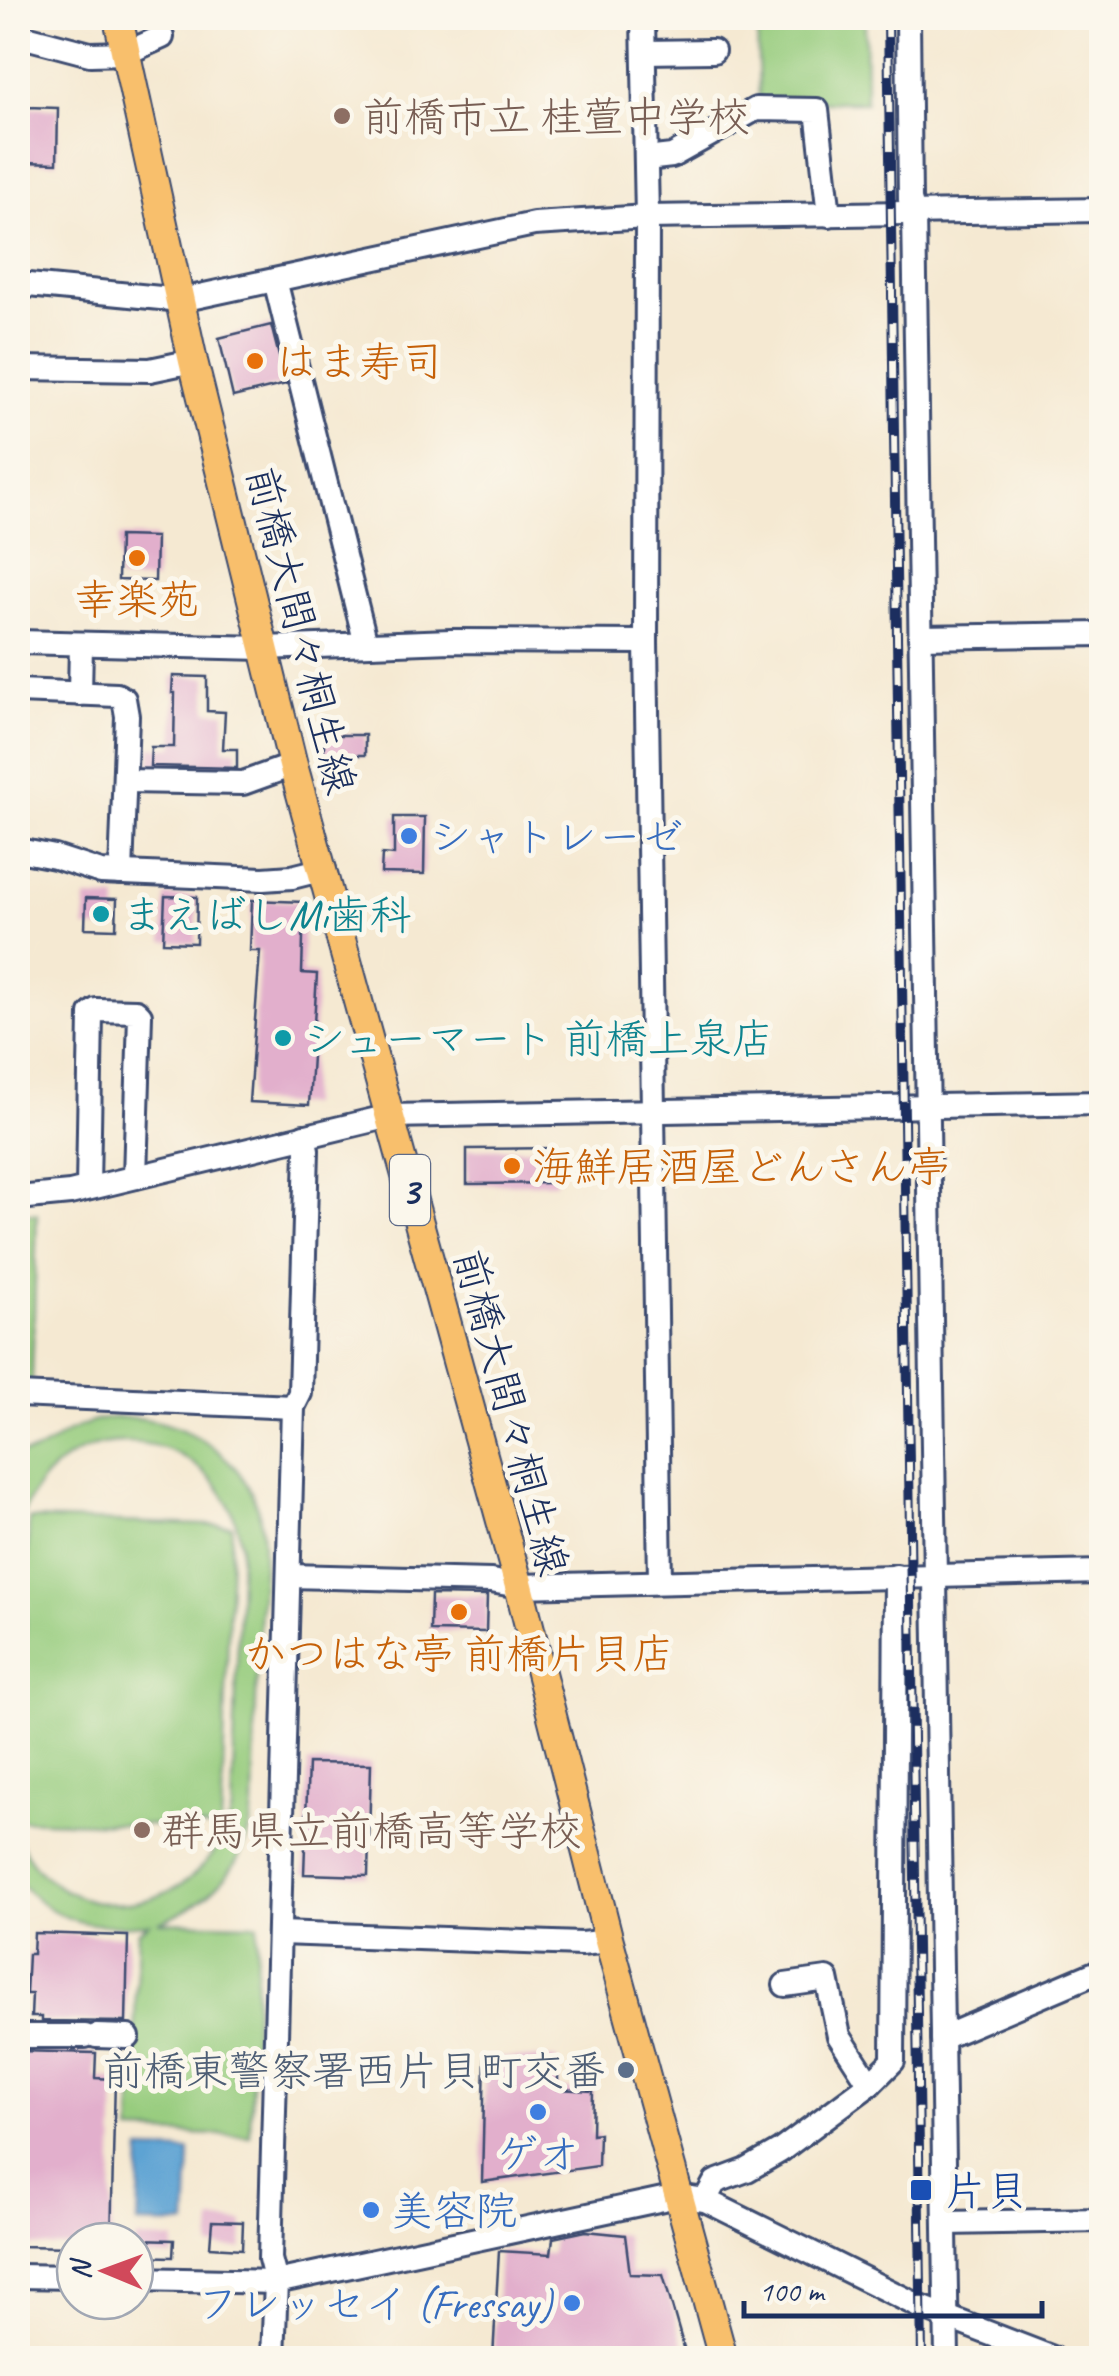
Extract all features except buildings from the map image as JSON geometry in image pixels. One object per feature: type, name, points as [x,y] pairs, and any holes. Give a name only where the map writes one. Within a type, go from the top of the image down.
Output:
[{"type":"main road","name":"前橋大間々桐生線","points":[[118,18],[193,360],[293,765],[518,1586],[609,1941],[723,2358]]},
{"type":"street","points":[[643,18],[647,217],[646,642],[660,1582]]},
{"type":"street","points":[[908,18],[947,2358]]},
{"type":"street","points":[[18,36],[90,54],[126,53],[162,37]]},
{"type":"street","points":[[644,52],[713,51]]},
{"type":"street","points":[[646,159],[672,156],[756,109],[817,110],[829,215]]},
{"type":"street","points":[[18,284],[181,300],[534,224],[647,217],[1102,210]]},
{"type":"street","points":[[275,280],[366,644]]},
{"type":"street","points":[[18,368],[150,370],[193,360]]},
{"type":"street","points":[[920,636],[1102,634]]},
{"type":"street","points":[[18,642],[264,648],[646,642]]},
{"type":"street","points":[[80,694],[82,644]]},
{"type":"street","points":[[18,691],[117,695],[124,699],[127,716],[121,873]]},
{"type":"street","points":[[124,781],[243,783],[293,765]]},
{"type":"street","points":[[18,850],[55,857],[92,871],[121,873],[262,879],[324,869]]},
{"type":"street","points":[[88,1188],[91,1014],[96,1010],[136,1011],[140,1016],[136,1177]]},
{"type":"street","points":[[18,1198],[88,1188],[390,1116],[1102,1103]]},
{"type":"street","points":[[274,2358],[276,2282],[270,2259],[293,1407],[300,1393],[307,1150],[304,1136]]},
{"type":"street","points":[[18,1395],[293,1407]]},
{"type":"street","points":[[289,1576],[491,1581],[518,1586],[1102,1572]]},
{"type":"street","points":[[705,2200],[715,2182],[764,2162],[891,2066],[896,1576]]},
{"type":"street","points":[[280,1932],[581,1944],[609,1941]]},
{"type":"street","points":[[942,2038],[1102,1970]]},
{"type":"street","points":[[785,1985],[826,1979],[840,2036],[870,2084]]},
{"type":"street","points":[[18,2036],[128,2037]]},
{"type":"street","points":[[155,2279],[276,2282],[677,2196],[705,2200],[921,2307],[1039,2356]]},
{"type":"street","points":[[946,2223],[1102,2220]]},
{"type":"street","points":[[18,2276],[55,2277]]},
{"type":"green space","points":[[757,18],[865,18],[866,102],[759,102]]},
{"type":"green space","points":[[18,1213],[37,1214],[32,1382],[18,1382]]},
{"type":"green space","points":[[119,1417],[166,1424],[209,1444],[243,1478],[261,1523],[263,1568],[249,1829],[235,1864],[224,1879],[195,1904],[159,1922],[258,1924],[250,2136],[131,2132],[138,1932],[149,1924],[110,1926],[77,1921],[47,1907],[18,1881],[18,1837],[39,1870],[67,1892],[100,1902],[134,1902],[166,1892],[196,1873],[218,1845],[232,1809],[241,1544],[227,1502],[202,1471],[169,1451],[133,1442],[96,1446],[62,1462],[35,1491],[18,1532],[18,1454],[40,1450],[88,1423]]},
{"type":"green space","points":[[29,1519],[232,1526],[221,1828],[18,1820]]},
{"type":"water","points":[[141,2150],[190,2151],[187,2225],[138,2221]]},
{"type":"railway","points":[[888,18],[922,2358]]},
{"type":"place","name":"前橋市立 桂萱中学校","points":[[342,116]]},
{"type":"place","name":"はま寿司","points":[[255,361]]},
{"type":"place","name":"幸楽苑","points":[[137,558]]},
{"type":"place","name":"シャトレーゼ","points":[[409,836]]},
{"type":"place","name":"まえばしMi歯科","points":[[101,914]]},
{"type":"place","name":"シューマート 前橋上泉店","points":[[283,1038]]},
{"type":"place","name":"海鮮居酒屋どんさん亭","points":[[512,1166]]},
{"type":"place","name":"かつはな亭 前橋片貝店","points":[[459,1612]]},
{"type":"place","name":"群馬県立前橋高等学校","points":[[142,1830]]},
{"type":"place","name":"前橋東警察署西片貝町交番","points":[[626,2070]]},
{"type":"place","name":"ゲオ","points":[[538,2112]]},
{"type":"place","name":"片貝","points":[[921,2190]]},
{"type":"place","name":"美容院","points":[[371,2210]]},
{"type":"place","name":"フレッセイ (Fressay)","points":[[572,2303]]}]
